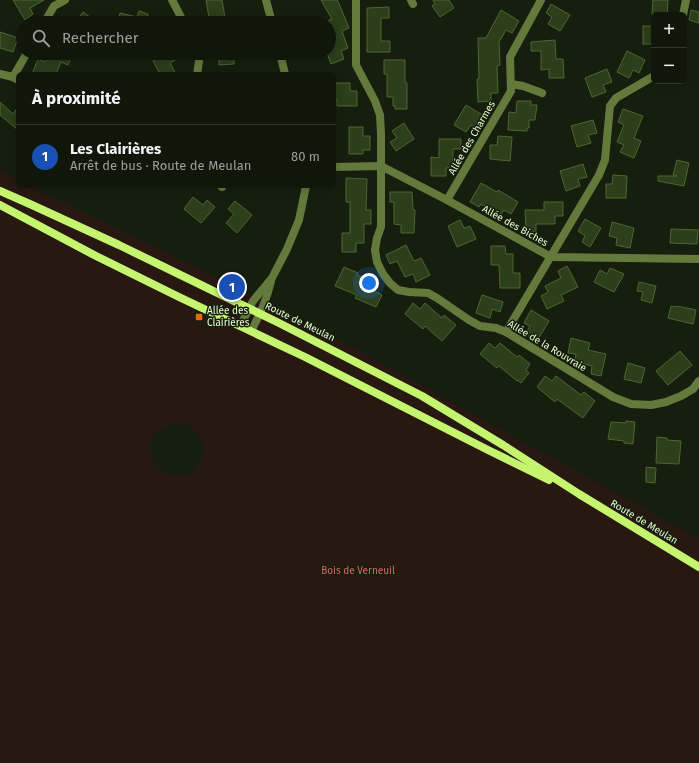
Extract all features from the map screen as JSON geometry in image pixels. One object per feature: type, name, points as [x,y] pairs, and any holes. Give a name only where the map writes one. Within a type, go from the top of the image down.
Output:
[{"type":"main road","name":"Route de Meulan","points":[[0,191],[72,222],[249,308],[422,396],[699,568]]},
{"type":"main road","name":"Route de Meulan","points":[[0,205],[104,260],[305,357],[578,494]]},
{"type":"street","points":[[48,16],[54,6],[65,0]]},
{"type":"street","points":[[172,0],[180,16]]},
{"type":"street","points":[[266,0],[270,16]]},
{"type":"street","name":"Allée de la Rouvraie","points":[[356,0],[356,65],[375,101],[380,115],[381,227],[375,250],[377,262],[383,274],[390,283],[398,290],[428,293],[480,326],[496,328],[506,332],[612,397],[631,404],[651,405],[666,402],[693,389],[699,382]]},
{"type":"street","name":"Allée des Charmes","points":[[447,200],[511,91],[510,57],[541,0]]},
{"type":"street","points":[[684,12],[686,0]]},
{"type":"street","points":[[18,72],[24,60]]},
{"type":"street","points":[[197,72],[199,60]]},
{"type":"street","points":[[282,60],[285,72]]},
{"type":"street","points":[[0,74],[15,78]]},
{"type":"street","points":[[506,332],[599,175],[606,155],[610,106],[616,98],[651,78]]},
{"type":"street","points":[[511,84],[523,86],[542,93]]},
{"type":"street","name":"Allée des Biches","points":[[336,166],[381,166],[551,257],[699,259]]},
{"type":"street","points":[[240,326],[253,301],[272,278],[287,249],[299,220],[306,188]]},
{"type":"street","points":[[251,331],[267,298],[272,278]]},
{"type":"green space","name":"Bois de Verneuil","points":[[0,171],[16,179],[16,188],[34,188],[305,321],[699,539],[699,763],[0,763]],"holes":[[[175,423],[185,424],[196,431],[202,441],[202,459],[193,472],[174,476],[165,473],[157,467],[151,450],[152,441],[157,432],[167,425]]]},
{"type":"building","points":[[13,0],[44,0],[30,8],[33,14],[30,16],[23,16]]},
{"type":"building","points":[[206,0],[222,0],[225,16],[209,16]]},
{"type":"building","points":[[321,0],[337,0],[349,28],[342,31],[348,48],[341,51],[344,59],[331,64],[330,60],[336,60],[336,16],[330,16]]},
{"type":"building","points":[[433,0],[449,0],[454,8],[440,17],[432,6],[435,4]]},
{"type":"building","points":[[653,0],[668,0],[667,12],[652,12]]},
{"type":"building","points":[[551,4],[570,15],[560,31],[548,24],[552,17],[546,13]]},
{"type":"building","points":[[389,7],[389,18],[381,18],[381,41],[390,41],[390,52],[367,52],[367,8]]},
{"type":"building","points":[[501,10],[519,21],[512,33],[506,30],[499,42],[500,65],[497,66],[498,93],[491,93],[491,101],[478,102],[478,38],[486,38]]},
{"type":"building","points":[[691,10],[699,12],[699,23],[689,20]]},
{"type":"building","points":[[139,11],[148,14],[148,16],[137,16]]},
{"type":"building","points":[[83,12],[88,16],[80,16]]},
{"type":"building","points":[[120,13],[133,16],[119,16]]},
{"type":"building","points":[[643,26],[651,26],[651,44],[643,44]]},
{"type":"building","points":[[0,32],[16,37],[16,44],[13,52],[0,48]]},
{"type":"building","points":[[555,40],[556,59],[563,59],[564,78],[549,78],[549,69],[541,70],[541,51],[531,51],[531,42]]},
{"type":"building","points":[[627,51],[645,60],[639,73],[633,70],[629,78],[617,72]]},
{"type":"building","points":[[38,60],[45,62],[46,60],[70,60],[68,65],[61,62],[57,72],[33,72]]},
{"type":"building","points":[[175,60],[170,63],[175,72],[159,72],[153,61]]},
{"type":"building","points":[[219,60],[234,60],[234,64],[219,65]]},
{"type":"building","points":[[384,60],[405,60],[407,109],[395,109],[395,106],[393,106],[393,97],[387,97],[387,74],[384,74]]},
{"type":"building","points":[[607,69],[612,82],[603,85],[606,92],[592,97],[585,78]]},
{"type":"building","points":[[336,83],[350,83],[350,91],[357,91],[357,106],[337,106]]},
{"type":"building","points":[[517,101],[531,101],[531,105],[537,105],[535,120],[529,120],[529,128],[527,128],[527,131],[508,130],[509,112],[516,113]]},
{"type":"building","points":[[0,102],[13,114],[16,110],[16,128],[0,115]]},
{"type":"building","points":[[466,105],[484,116],[477,128],[471,125],[466,132],[454,125]]},
{"type":"building","points":[[623,109],[643,116],[634,138],[641,141],[634,158],[620,152],[624,145],[617,142],[624,125],[618,122]]},
{"type":"building","points":[[593,120],[597,133],[588,135],[591,143],[577,147],[571,126]]},
{"type":"building","points":[[404,123],[414,139],[396,151],[390,142],[397,138],[392,131]]},
{"type":"building","points":[[349,127],[363,127],[363,136],[370,136],[370,150],[363,150],[363,154],[349,154]]},
{"type":"building","points":[[498,136],[512,137],[510,161],[490,159],[490,145],[497,145]]},
{"type":"building","points":[[439,139],[461,139],[461,149],[453,149],[453,168],[446,168],[446,176],[431,176],[431,157],[439,158]]},
{"type":"building","points":[[677,160],[689,163],[684,186],[658,181],[658,176],[677,176],[673,175]]},
{"type":"building","points":[[583,164],[587,177],[578,179],[580,186],[566,191],[560,171]]},
{"type":"building","points":[[613,175],[627,176],[626,198],[606,198],[606,184],[612,184]]},
{"type":"building","points":[[346,178],[367,179],[366,210],[371,210],[371,224],[364,224],[364,243],[356,243],[356,252],[342,252],[342,233],[350,233],[350,202],[346,202]]},
{"type":"building","points":[[481,183],[497,192],[498,190],[518,202],[511,214],[504,210],[500,216],[481,204],[479,207],[470,202]]},
{"type":"building","points":[[390,192],[412,192],[413,210],[415,210],[414,233],[401,233],[401,225],[394,224],[394,202],[390,202]]},
{"type":"building","points":[[193,197],[203,205],[207,200],[215,207],[201,223],[184,209]]},
{"type":"building","points":[[235,201],[252,215],[237,233],[226,223],[234,214],[228,209]]},
{"type":"building","points":[[544,202],[563,202],[563,216],[555,216],[555,224],[536,224],[536,232],[526,232],[525,210],[544,210]]},
{"type":"building","points":[[585,219],[601,228],[590,247],[582,242],[585,236],[578,231]]},
{"type":"building","points":[[460,220],[464,228],[470,226],[476,239],[457,247],[448,226]]},
{"type":"building","points":[[612,222],[634,228],[630,248],[616,245],[617,238],[609,236]]},
{"type":"building","points":[[671,229],[698,230],[697,244],[670,243]]},
{"type":"building","points":[[406,245],[414,261],[421,258],[430,275],[416,282],[413,274],[405,277],[397,261],[390,264],[386,255]]},
{"type":"building","points":[[491,246],[505,246],[506,254],[513,254],[513,273],[520,273],[520,288],[500,288],[499,265],[491,265]]},
{"type":"building","points":[[567,266],[578,287],[561,295],[564,301],[547,309],[541,296],[548,292],[545,286],[561,278],[558,271]]},
{"type":"building","points":[[344,267],[358,273],[357,275],[377,285],[374,291],[382,295],[376,307],[355,298],[357,295],[335,286]]},
{"type":"building","points":[[610,268],[624,274],[614,292],[594,282],[600,270],[607,274]]},
{"type":"building","points":[[639,282],[656,286],[652,303],[641,300],[643,292],[637,291]]},
{"type":"building","points":[[482,295],[503,302],[500,312],[492,309],[490,318],[476,313]]},
{"type":"building","points":[[413,303],[420,309],[425,303],[442,318],[444,315],[456,325],[442,341],[425,326],[423,329],[405,314]]},
{"type":"building","points":[[671,306],[696,310],[693,324],[668,318]]},
{"type":"building","points":[[531,310],[549,321],[537,341],[525,334],[530,326],[524,323]]},
{"type":"building","points":[[571,338],[590,343],[588,350],[606,354],[601,376],[591,374],[592,366],[575,362],[576,354],[568,353]]},
{"type":"building","points":[[489,343],[495,348],[500,343],[517,357],[519,355],[530,364],[526,370],[529,373],[521,383],[499,366],[497,368],[480,354]]},
{"type":"building","points":[[680,351],[692,365],[668,385],[656,371]]},
{"type":"building","points":[[628,363],[645,368],[641,383],[624,379]]},
{"type":"building","points":[[545,376],[552,381],[556,376],[581,395],[584,392],[595,401],[583,418],[557,399],[555,402],[537,387]]},
{"type":"building","points":[[626,421],[635,422],[633,444],[608,439],[611,422],[626,423]]},
{"type":"building","points":[[657,437],[667,438],[667,440],[681,441],[679,464],[656,463]]},
{"type":"building","points":[[646,467],[656,468],[655,483],[646,482]]},
{"type":"place","name":"Les Clairières","points":[[232,287]]},
{"type":"place","name":"Allée des Clairières","points":[[199,317]]}]
